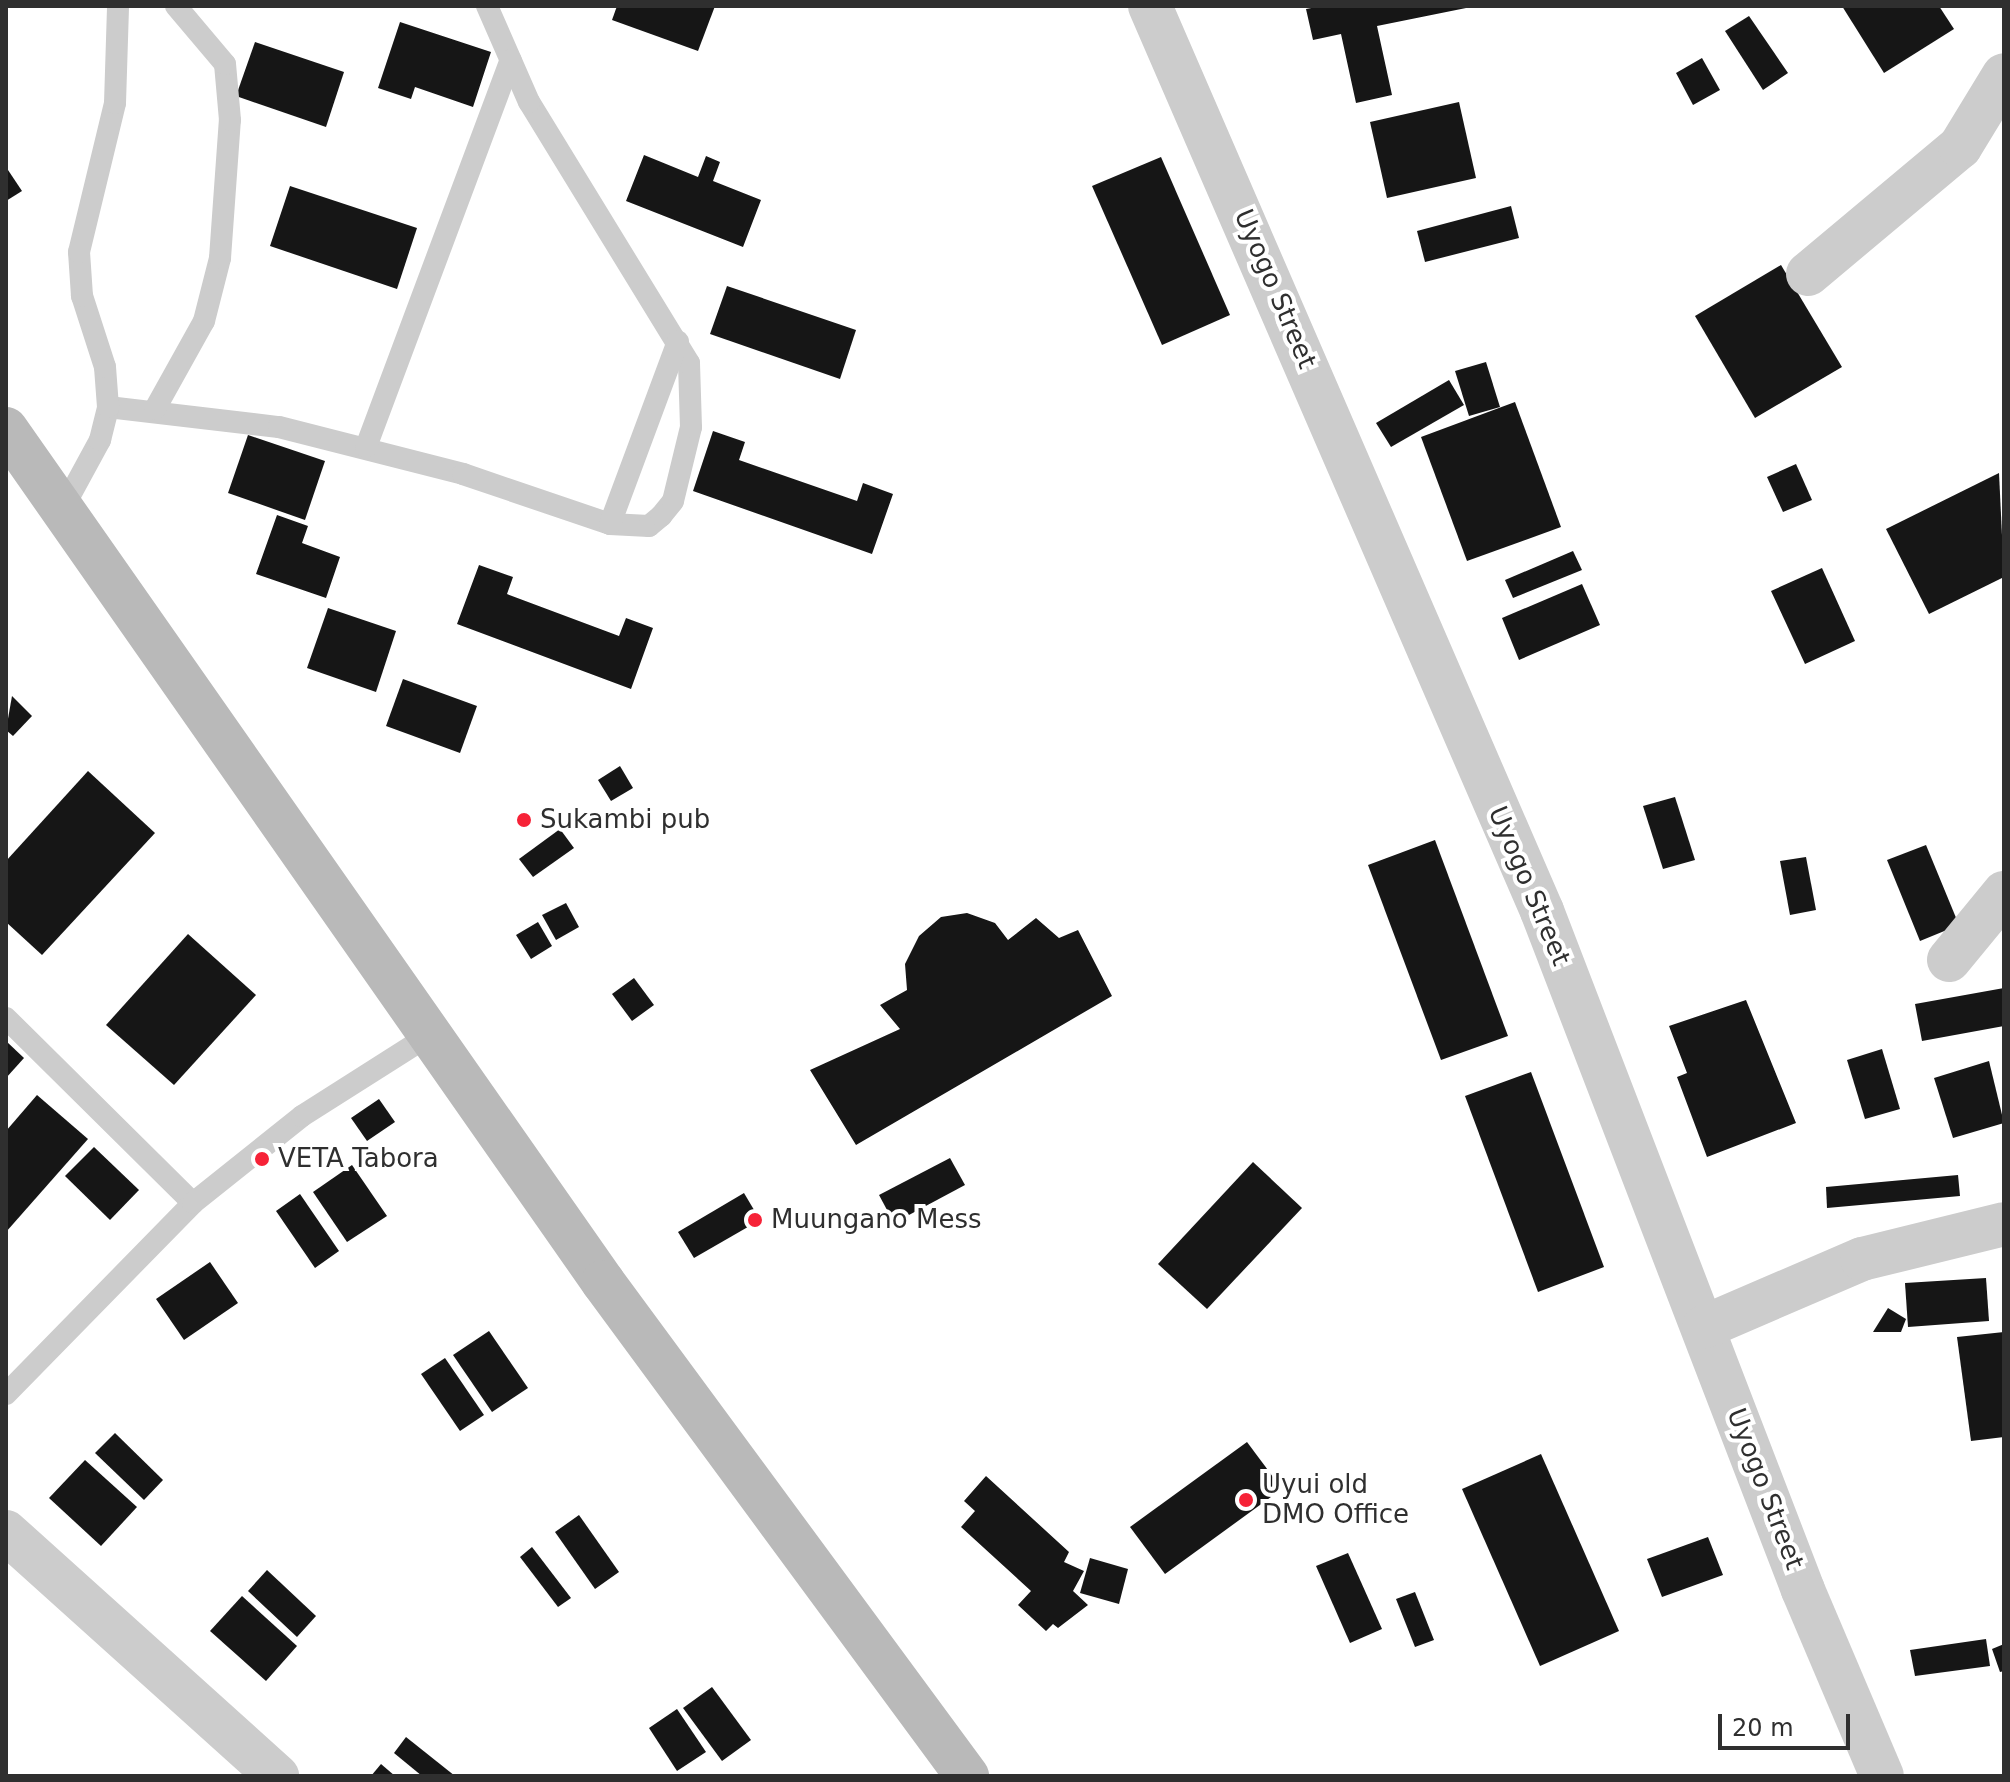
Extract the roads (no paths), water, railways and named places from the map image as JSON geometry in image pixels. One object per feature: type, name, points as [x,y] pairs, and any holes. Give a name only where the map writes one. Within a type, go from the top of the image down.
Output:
[{"type":"main road","points":[[6,429],[428,1036],[967,1776]]},
{"type":"street","name":"Uyogo Street","points":[[1150,6],[1542,911],[1803,1590],[1882,1776]]},
{"type":"street","points":[[1808,274],[1960,147],[2004,75]]},
{"type":"street","points":[[1949,960],[2004,893]]},
{"type":"street","points":[[1704,1327],[1862,1259],[2004,1224]]},
{"type":"street","points":[[6,1532],[277,1776]]},
{"type":"lane","points":[[62,510],[100,440],[108,407],[105,367],[82,296],[79,252],[115,103],[118,6]]},
{"type":"lane","points":[[155,409],[204,321],[214,283],[230,120],[225,64],[176,6]]},
{"type":"lane","points":[[108,407],[155,409],[366,447],[610,524],[649,526],[673,501],[694,390],[678,341],[537,116],[487,6]]},
{"type":"lane","points":[[366,447],[511,60]]},
{"type":"lane","points":[[610,524],[678,341]]},
{"type":"lane","points":[[6,1018],[193,1203]]},
{"type":"lane","points":[[6,1394],[193,1203],[302,1116],[428,1036]]},
{"type":"place","name":"Sukambi pub","points":[[524,820]]},
{"type":"place","name":"VETA Tabora","points":[[262,1159]]},
{"type":"place","name":"Muungano Mess","points":[[755,1220]]},
{"type":"place","name":"Uyui old DMO Office","points":[[1246,1500]]}]
